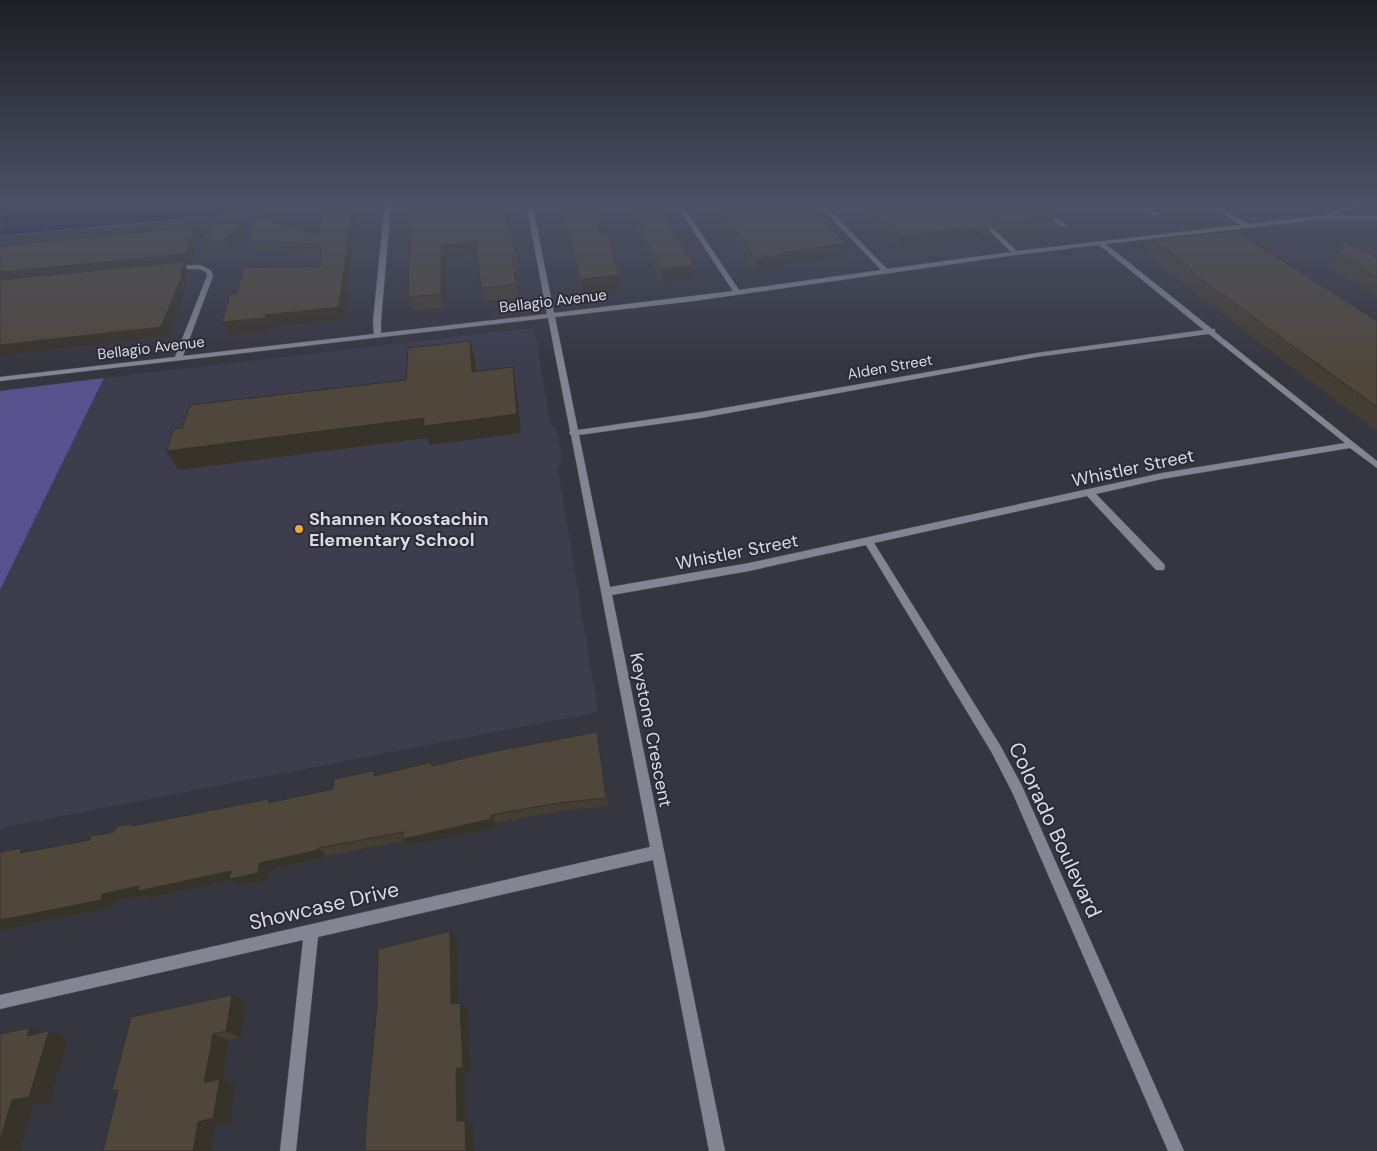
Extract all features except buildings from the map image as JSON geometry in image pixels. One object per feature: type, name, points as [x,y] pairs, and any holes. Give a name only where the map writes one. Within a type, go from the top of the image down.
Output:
[{"type":"street","points":[[378,336],[377,321],[383,257]]},
{"type":"street","name":"Keystone Crescent","points":[[540,257],[573,433],[717,1151]]},
{"type":"street","points":[[713,257],[736,292]]},
{"type":"street","points":[[871,257],[884,270]]},
{"type":"street","name":"Bellagio Avenue","points":[[0,379],[378,336],[736,292],[981,257]]},
{"type":"street","points":[[1117,257],[1377,464]]},
{"type":"street","points":[[168,269],[200,267],[209,271],[210,276],[186,342],[178,358]]},
{"type":"street","name":"Alden Street","points":[[573,433],[711,413],[1036,355],[1212,331]]},
{"type":"street","name":"Whistler Street","points":[[605,592],[749,567],[1162,476],[1352,445]]},
{"type":"street","points":[[1090,493],[1160,567]]},
{"type":"street","name":"Colorado Boulevard","points":[[869,542],[996,749],[1018,790],[1176,1151]]},
{"type":"street","name":"Showcase Drive","points":[[0,1002],[657,852]]},
{"type":"street","points":[[288,1151],[311,931]]},
{"type":"shaded area","name":"Shannen Koostachin Elementary School","points":[[531,328],[535,332],[550,422],[557,431],[562,458],[558,469],[598,712],[0,828],[0,590],[104,378]]},
{"type":"shaded area","points":[[104,378],[0,590],[0,391]]},
{"type":"place","name":"Shannen Koostachin Elementary School","points":[[299,529]]}]
